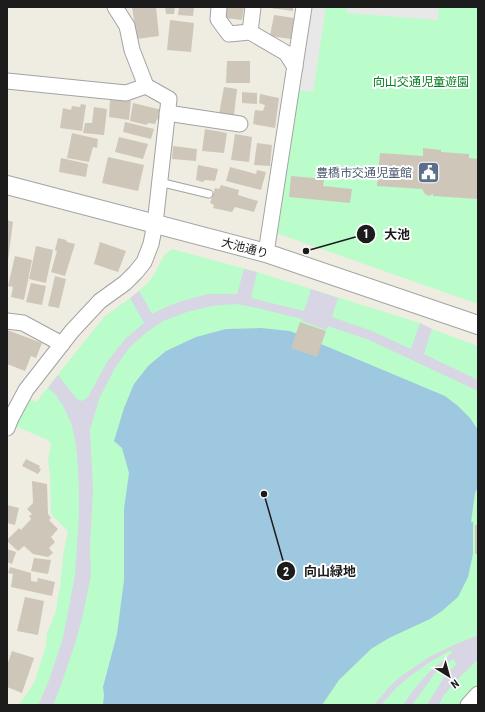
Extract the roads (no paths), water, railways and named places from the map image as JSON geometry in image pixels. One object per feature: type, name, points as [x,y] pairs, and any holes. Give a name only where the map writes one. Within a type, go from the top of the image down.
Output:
[{"type":"street","points":[[7,428],[26,390],[72,331],[100,301],[125,283],[136,272],[144,262],[151,244],[155,224],[169,99],[146,86],[132,50],[126,26],[115,7]]},
{"type":"street","points":[[219,7],[218,19],[229,34],[250,32],[286,53],[295,67]]},
{"type":"street","points":[[250,32],[253,7]]},
{"type":"street","points":[[266,253],[304,7]]},
{"type":"street","points":[[7,81],[126,93],[146,86]]},
{"type":"street","points":[[167,113],[240,124]]},
{"type":"street","name":"大池通り","points":[[7,185],[266,253],[478,325]]},
{"type":"street","points":[[7,321],[23,323],[62,344]]},
{"type":"street","points":[[468,705],[478,694]]},
{"type":"lane","points":[[160,182],[210,194]]},
{"type":"water","points":[[261,328],[290,331],[445,396],[470,418],[478,430],[478,487],[475,493],[471,522],[473,522],[473,554],[468,577],[458,597],[442,611],[430,619],[389,638],[371,649],[339,680],[322,705],[103,705],[103,687],[117,634],[124,580],[124,509],[129,473],[122,448],[114,441],[124,408],[134,384],[148,366],[166,351],[196,337],[226,329]]},
{"type":"place","name":"豊橋市交通児童館","points":[[428,173]]},
{"type":"place","name":"大池","points":[[306,251]]},
{"type":"place","name":"向山緑地","points":[[264,494]]},
{"type":"park label","name":"向山交通児童遊園","points":[[421,82]]}]
